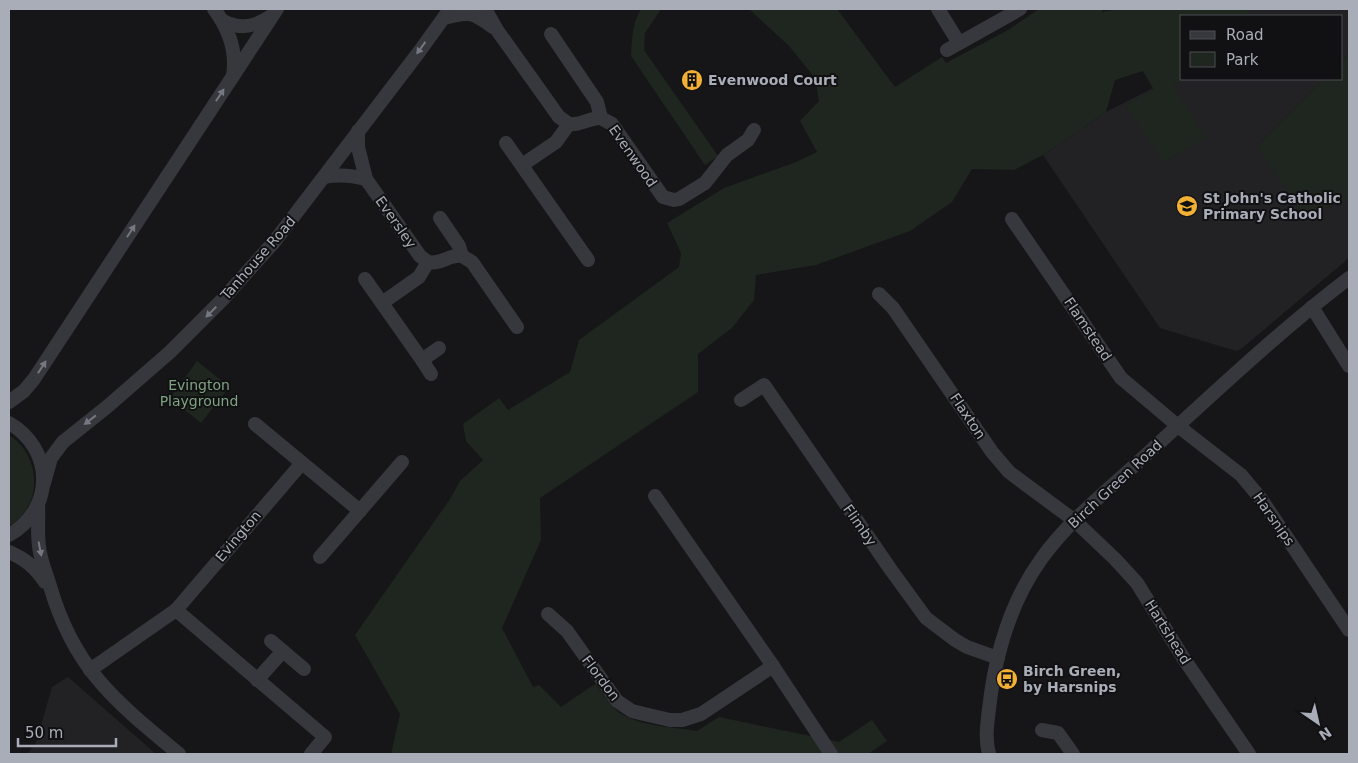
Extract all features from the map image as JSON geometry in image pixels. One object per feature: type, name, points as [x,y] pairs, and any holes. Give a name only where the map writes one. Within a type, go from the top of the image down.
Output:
[{"type":"street","points":[[214,9],[223,21],[233,50],[233,76]]},
{"type":"street","points":[[485,9],[497,30],[559,117],[569,124],[556,142],[522,165]]},
{"type":"street","points":[[938,9],[959,43]]},
{"type":"street","points":[[947,50],[1020,9]]},
{"type":"street","points":[[223,21],[245,28],[259,23],[275,12]]},
{"type":"street","points":[[9,402],[24,391],[34,379],[275,12]]},
{"type":"street","points":[[447,13],[476,14],[497,30]]},
{"type":"street","name":"Tanhouse Road","points":[[38,504],[49,463],[56,449],[134,384],[205,318],[274,242],[447,13]]},
{"type":"street","name":"Evenwood","points":[[551,34],[597,102],[601,118]]},
{"type":"street","name":"Evenwood","points":[[569,124],[577,125],[592,119],[601,118],[612,124],[660,194],[663,197],[674,200],[679,199],[704,183],[727,155],[748,140],[754,130]]},
{"type":"street","name":"Eversley","points":[[358,131],[358,147],[366,179],[420,256],[428,262]]},
{"type":"street","points":[[506,143],[588,260]]},
{"type":"street","points":[[324,177],[336,174],[366,179]]},
{"type":"street","points":[[440,218],[459,246],[462,256]]},
{"type":"street","name":"Flamstead","points":[[1012,219],[1121,378],[1178,426]]},
{"type":"street","points":[[382,303],[420,277],[428,262],[437,263],[453,256],[462,256],[472,262],[517,327]]},
{"type":"street","name":"Birch Green Road","points":[[989,754],[986,741],[992,685],[998,658],[1013,610],[1022,591],[1043,557],[1075,521],[1222,384],[1349,278]]},
{"type":"street","points":[[365,279],[431,374]]},
{"type":"street","name":"Flaxton","points":[[879,294],[893,308],[992,452],[1009,472],[1075,521]]},
{"type":"street","points":[[1312,307],[1349,366]]},
{"type":"street","points":[[422,360],[439,348]]},
{"type":"street","name":"Flimby","points":[[741,400],[764,385],[926,618],[967,647],[998,658]]},
{"type":"street","points":[[9,423],[21,430],[34,445],[42,463],[44,483]]},
{"type":"street","points":[[254,424],[360,511]]},
{"type":"street","name":"Harsnips","points":[[1178,426],[1246,480],[1261,499],[1349,630]]},
{"type":"street","points":[[320,557],[402,462]]},
{"type":"street","name":"Evington","points":[[90,670],[176,610],[302,463]]},
{"type":"street","points":[[655,496],[773,666],[830,754]]},
{"type":"street","points":[[9,535],[18,530],[30,518],[38,504]]},
{"type":"street","points":[[38,504],[38,547],[63,624],[74,648],[121,706],[179,754]]},
{"type":"street","name":"Hartshead","points":[[1075,521],[1115,558],[1137,583],[1184,658],[1249,754]]},
{"type":"street","points":[[9,552],[23,558],[36,570],[52,593]]},
{"type":"street","points":[[176,610],[325,738],[311,754]]},
{"type":"street","name":"Flordon","points":[[548,614],[567,631],[617,701],[632,711],[644,714],[670,720],[682,720],[701,714],[773,666]]},
{"type":"street","points":[[271,641],[304,668]]},
{"type":"street","points":[[257,680],[283,651]]},
{"type":"street","points":[[1042,730],[1058,733],[1072,754]]},
{"type":"shaded area","points":[[1243,9],[1349,9],[1349,53],[1343,60],[1343,15],[1236,15]]},
{"type":"shaded area","name":"St John's Catholic Primary School","points":[[1180,79],[1323,80],[1257,146],[1314,211],[1349,201],[1349,258],[1241,349],[1236,351],[1160,328],[1043,155],[1106,112],[1165,82]]},
{"type":"shaded area","points":[[68,677],[156,754],[27,754],[36,743],[52,687]]},
{"type":"green space","points":[[641,9],[661,9],[645,33],[644,50],[718,156],[705,165],[631,56],[634,26]]},
{"type":"green space","points":[[749,9],[837,9],[895,87],[942,57],[946,63],[1008,30],[1039,9],[1102,9],[1102,12],[1117,9],[1253,9],[1247,15],[1180,15],[1180,80],[1182,80],[1173,86],[1206,138],[1163,162],[1126,105],[1154,90],[1143,71],[1115,80],[1106,112],[1043,155],[1014,170],[972,169],[952,202],[910,231],[816,265],[756,275],[754,300],[732,328],[698,354],[698,392],[540,498],[541,540],[502,628],[533,687],[539,685],[561,707],[595,684],[612,706],[622,715],[654,725],[697,731],[719,717],[839,742],[872,720],[887,741],[868,754],[391,754],[400,714],[355,635],[450,499],[460,481],[483,460],[466,441],[463,424],[499,398],[508,410],[570,372],[579,340],[679,267],[681,253],[667,223],[724,188],[796,162],[817,152],[800,121],[819,101],[815,78],[789,46]]},
{"type":"green space","points":[[1349,53],[1349,201],[1314,211],[1305,217],[1257,146],[1323,80],[1343,80],[1343,60]]},
{"type":"green space","name":"Evington Playground","points":[[197,361],[229,387],[201,423],[170,398]]},
{"type":"green space","points":[[9,435],[20,444],[27,455],[32,467],[34,481],[33,494],[28,506],[20,517],[9,526]]},
{"type":"place","name":"Evenwood Court","points":[[692,80]]},
{"type":"place","name":"St John's Catholic Primary School","points":[[1187,206]]},
{"type":"place","name":"Birch Green, by Harsnips","points":[[1007,679]]}]
